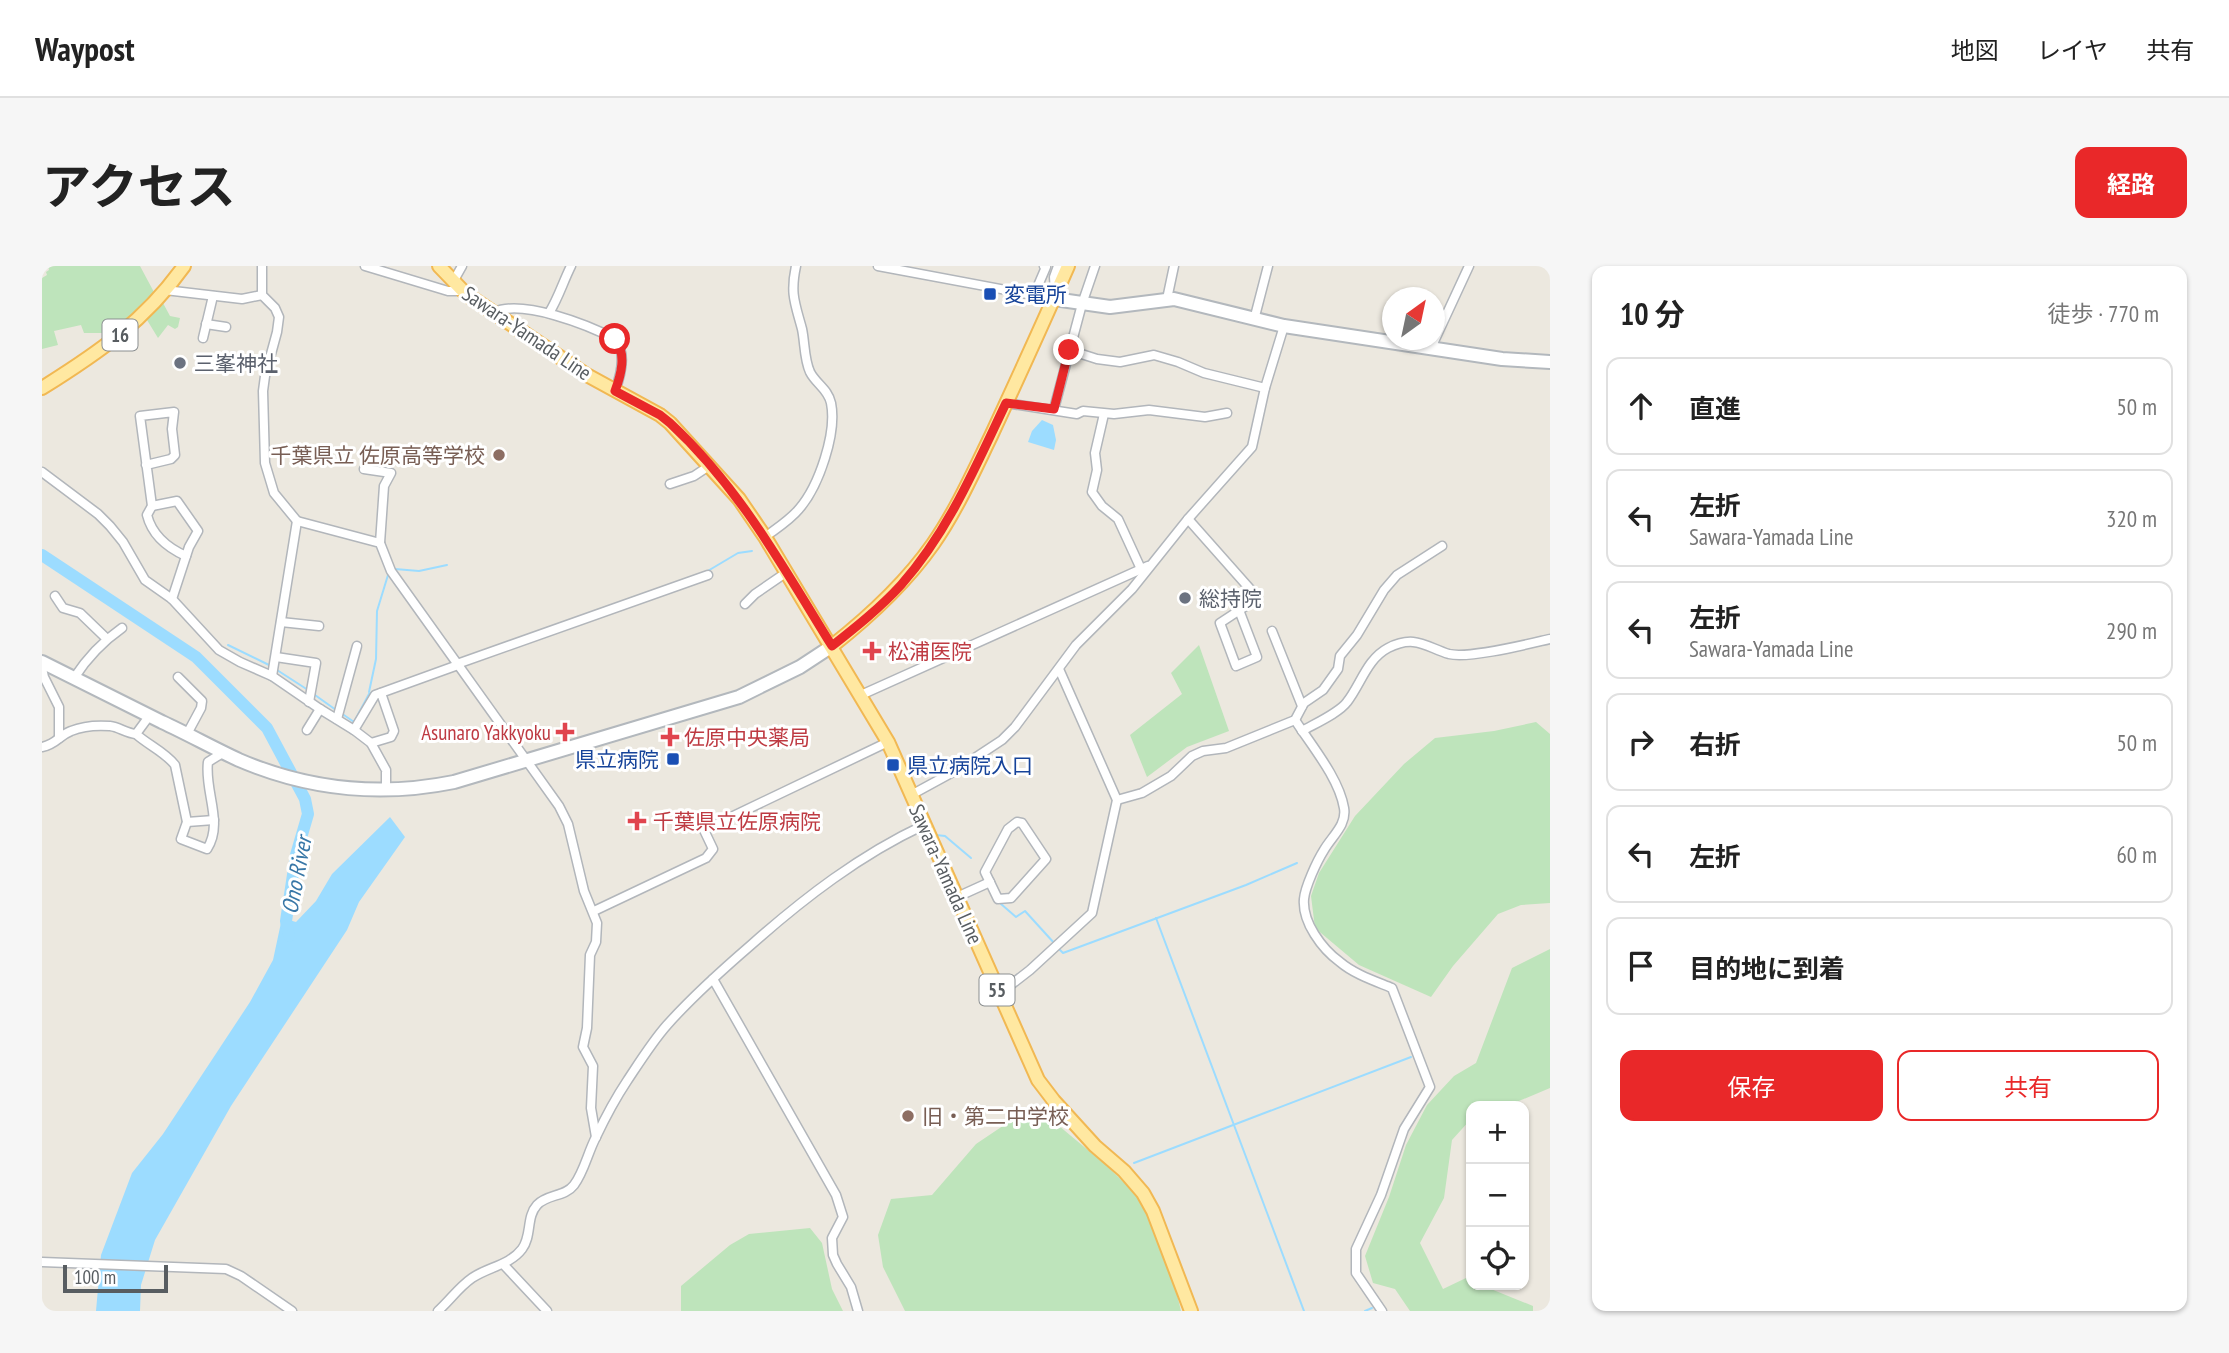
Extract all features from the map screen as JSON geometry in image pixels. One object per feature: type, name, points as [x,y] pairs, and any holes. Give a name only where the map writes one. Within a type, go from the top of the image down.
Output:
[{"type":"main road","name":"16","points":[[42,388],[86,361],[142,317],[184,266]]},
{"type":"main road","name":"Sawara-Yamada Line","points":[[439,266],[463,291],[494,312],[585,373],[660,415],[739,499],[787,572],[888,742],[1038,1080],[1095,1146],[1134,1181],[1143,1193],[1153,1210],[1191,1311]]},
{"type":"main road","points":[[832,646],[871,615],[901,584],[933,544],[959,501],[1068,266]]},
{"type":"street","points":[[262,266],[262,295],[275,308],[279,317],[265,376],[263,423],[265,463],[274,493],[297,520],[380,544]]},
{"type":"street","points":[[365,266],[448,291],[463,291]]},
{"type":"street","points":[[453,282],[462,266]]},
{"type":"street","points":[[549,313],[557,301],[559,289],[571,266]]},
{"type":"street","points":[[765,537],[802,506],[823,461],[832,432],[831,402],[826,389],[810,371],[802,330],[794,307],[793,283],[796,266]]},
{"type":"street","points":[[878,266],[895,267],[1082,304],[1110,307],[1174,299],[1254,320],[1382,341]]},
{"type":"street","points":[[1034,296],[1046,267],[1044,266]]},
{"type":"street","points":[[1055,297],[1054,277],[1058,266]]},
{"type":"street","points":[[1054,409],[1095,266]]},
{"type":"street","points":[[1167,299],[1174,266]]},
{"type":"street","points":[[1254,320],[1268,266]]},
{"type":"street","points":[[1445,318],[1469,266]]},
{"type":"street","points":[[165,290],[242,299],[262,295]]},
{"type":"street","points":[[203,338],[213,296]]},
{"type":"street","points":[[494,312],[502,308],[549,313],[604,334],[618,343],[621,370],[615,391]]},
{"type":"street","points":[[198,310],[209,312]]},
{"type":"street","points":[[194,325],[226,327]]},
{"type":"street","points":[[911,795],[955,771],[1002,740],[1016,727],[1076,645],[1132,589],[1188,519],[1252,447],[1265,388],[1284,326]]},
{"type":"street","points":[[1069,350],[1097,359],[1120,362],[1154,355],[1204,373],[1265,388]]},
{"type":"street","points":[[1444,350],[1502,359],[1550,362]]},
{"type":"street","points":[[1006,403],[1077,414],[1083,411],[1104,414],[1149,410],[1196,416],[1227,413]]},
{"type":"street","points":[[146,464],[171,459],[175,455],[172,429],[174,412],[140,416],[146,464],[152,506]]},
{"type":"street","points":[[1104,414],[1095,453],[1097,470],[1092,492],[1102,506],[1118,519],[1141,569]]},
{"type":"street","points":[[670,484],[694,476],[709,466]]},
{"type":"street","points":[[364,469],[391,473],[384,486],[380,544],[392,572],[559,806],[568,824],[584,891],[594,911],[597,930],[596,942],[590,955],[587,1028],[583,1047],[593,1066],[591,1108],[596,1137]]},
{"type":"street","points":[[42,472],[110,526],[123,542],[145,580],[172,598],[219,650],[240,662],[274,667],[316,663],[309,702]]},
{"type":"street","points":[[172,598],[186,556],[198,531],[177,500],[152,506],[148,511],[148,519],[156,533],[165,544],[186,556]]},
{"type":"street","points":[[1188,519],[1258,598],[1239,610],[1220,623],[1236,666],[1257,657],[1239,610]]},
{"type":"street","points":[[274,667],[297,520]]},
{"type":"street","points":[[1117,800],[1142,793],[1171,776],[1192,756],[1203,751],[1226,748],[1295,720],[1303,706],[1323,690],[1339,669],[1340,656],[1357,635],[1384,590],[1397,575],[1443,546]]},
{"type":"street","points":[[861,695],[1151,565]]},
{"type":"street","points":[[744,604],[787,572]]},
{"type":"street","points":[[354,730],[375,695],[708,575]]},
{"type":"street","points":[[55,596],[63,608],[80,613],[107,639]]},
{"type":"street","points":[[281,622],[319,626]]},
{"type":"street","points":[[74,678],[107,639],[122,628]]},
{"type":"street","points":[[1272,631],[1303,706]]},
{"type":"street","points":[[1302,731],[1345,705],[1376,655],[1390,646],[1405,642],[1424,643],[1451,654],[1462,655],[1550,639]]},
{"type":"street","points":[[337,719],[357,646]]},
{"type":"street","points":[[59,738],[59,707],[44,677],[42,662],[224,752],[279,775],[339,788],[386,791],[444,784],[527,762],[739,697],[800,667],[832,646]]},
{"type":"street","points":[[274,667],[309,702],[371,743],[386,770],[386,791]]},
{"type":"street","points":[[999,994],[1030,970],[1092,913],[1117,800],[1059,668]]},
{"type":"street","points":[[178,677],[202,701],[187,734]]},
{"type":"street","points":[[371,743],[391,737],[394,731],[381,693]]},
{"type":"street","points":[[307,730],[320,709]]},
{"type":"street","points":[[136,734],[150,715]]},
{"type":"street","points":[[1295,720],[1336,786],[1344,810],[1341,826],[1323,850],[1311,877],[1304,899],[1306,915],[1326,950],[1341,963],[1392,988],[1430,1087],[1404,1129],[1381,1195],[1356,1249],[1356,1273],[1382,1311]]},
{"type":"street","points":[[42,747],[53,745],[67,732],[84,726],[112,726],[136,734],[170,758],[175,765],[187,822],[181,839],[207,849],[213,841],[214,820],[206,771],[208,762],[224,752]]},
{"type":"street","points":[[594,911],[706,858],[713,849],[704,830],[888,742]]},
{"type":"street","points":[[187,822],[214,820]]},
{"type":"street","points":[[1017,822],[1022,823],[1046,859],[1011,898],[998,899],[990,882],[985,872],[992,856],[1007,829],[1017,822]]},
{"type":"street","points":[[438,1311],[469,1280],[483,1271],[503,1264],[524,1247],[530,1217],[535,1207],[547,1198],[573,1187],[624,1085],[665,1027],[713,979],[792,908],[832,878],[903,835],[925,825]]},
{"type":"street","points":[[957,897],[990,882]]},
{"type":"street","points":[[713,979],[839,1202],[843,1217],[832,1238],[833,1255],[851,1287],[858,1311]]},
{"type":"street","points":[[42,1262],[231,1270],[292,1311]]},
{"type":"street","points":[[503,1264],[547,1311]]},
{"type":"green space","points":[[48,266],[140,266],[155,294],[114,333],[84,333],[81,325],[54,331],[58,345],[42,349],[42,278],[47,275]]},
{"type":"green space","points":[[163,303],[170,316],[180,318],[178,327],[175,329],[168,325],[158,338],[147,320]]},
{"type":"green space","points":[[1199,645],[1229,731],[1187,747],[1147,777],[1130,735],[1182,694],[1171,673]]},
{"type":"green space","points":[[1536,722],[1550,734],[1550,903],[1521,905],[1498,914],[1453,966],[1431,997],[1359,965],[1315,928],[1311,896],[1319,873],[1355,816],[1404,764],[1435,738],[1494,731]]},
{"type":"green space","points":[[1550,949],[1550,1088],[1519,1101],[1466,1101],[1466,1125],[1452,1140],[1444,1198],[1420,1243],[1443,1289],[1466,1278],[1466,1290],[1493,1290],[1533,1306],[1533,1311],[1410,1311],[1395,1289],[1373,1283],[1365,1256],[1406,1145],[1427,1105],[1454,1076],[1476,1063],[1512,968]]},
{"type":"green space","points":[[1034,1105],[1107,1166],[1143,1201],[1171,1270],[1181,1311],[905,1311],[883,1267],[878,1235],[891,1199],[932,1195],[976,1144]]},
{"type":"green space","points":[[810,1228],[822,1243],[832,1289],[843,1311],[681,1311],[681,1286],[730,1245],[749,1234]]},
{"type":"water","points":[[1042,420],[1053,425],[1056,440],[1054,450],[1028,442],[1032,431]]},
{"type":"water","points":[[390,817],[405,837],[359,902],[347,930],[231,1106],[155,1240],[141,1285],[140,1311],[96,1311],[101,1255],[132,1173],[163,1134],[250,1002],[273,960],[282,918],[296,922],[316,901],[332,874]]},
{"type":"waterway","points":[[706,572],[738,553],[752,551]]},
{"type":"waterway","name":"Ono River","points":[[42,555],[196,657],[267,728],[305,799],[308,814],[296,855],[286,921],[289,936]]},
{"type":"waterway","points":[[395,569],[419,571],[447,565]]},
{"type":"waterway","points":[[369,692],[376,659],[377,611],[388,575]]},
{"type":"waterway","points":[[228,645],[269,665]]},
{"type":"waterway","points":[[277,670],[308,690]]},
{"type":"waterway","points":[[341,713],[354,722],[369,694],[375,691]]},
{"type":"waterway","points":[[315,695],[336,710]]},
{"type":"waterway","points":[[936,835],[945,836],[971,858]]},
{"type":"waterway","points":[[1058,948],[1063,953],[1246,885],[1297,863]]},
{"type":"waterway","points":[[1001,904],[1016,917],[1025,911],[1055,944]]},
{"type":"waterway","points":[[1156,918],[1304,1311]]},
{"type":"waterway","points":[[1134,1163],[1411,1057]]},
{"type":"waterway","points":[[1365,1311],[1372,1308]]},
{"type":"place","name":"変電所","points":[[990,294]]},
{"type":"place","name":"三峯神社","points":[[180,363]]},
{"type":"place","name":"千葉県立 佐原高等学校","points":[[499,455]]},
{"type":"place","name":"総持院","points":[[1185,598]]},
{"type":"place","name":"松浦医院","points":[[872,651]]},
{"type":"place","name":"Asunaro Yakkyoku","points":[[565,732]]},
{"type":"place","name":"佐原中央薬局","points":[[670,737]]},
{"type":"place","name":"県立病院","points":[[673,759]]},
{"type":"place","name":"県立病院入口","points":[[893,765]]},
{"type":"place","name":"千葉県立佐原病院","points":[[637,821]]},
{"type":"place","name":"旧・第二中学校","points":[[908,1116]]},
{"type":"route","points":[[615,339],[620,349],[622,366],[615,391],[670,423],[739,499],[832,646],[871,615],[901,584],[933,544],[959,501],[1006,403],[1054,409],[1069,350]]}]
